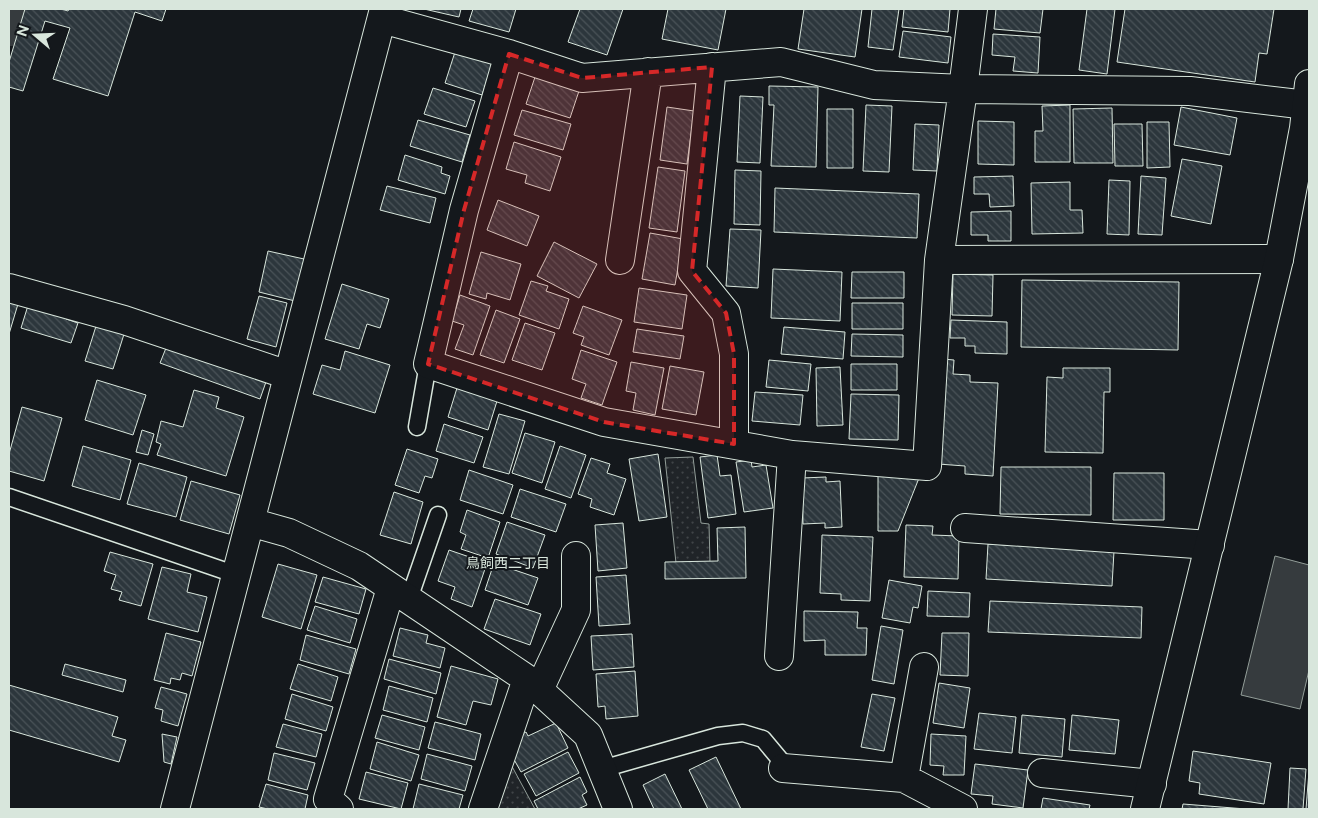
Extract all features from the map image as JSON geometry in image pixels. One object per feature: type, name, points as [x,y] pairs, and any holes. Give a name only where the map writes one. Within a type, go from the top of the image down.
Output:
[{"type":"street","points":[[509,54],[464,210],[428,364],[604,422],[792,455],[927,466],[939,260],[964,89],[973,9]]},
{"type":"street","points":[[175,809],[383,14],[582,78],[780,62],[874,85],[964,89],[1190,91],[1307,112],[1279,259],[1148,797],[1042,773]]},
{"type":"street","points":[[712,67],[692,271],[726,313],[734,354],[734,444]]},
{"type":"street","points":[[620,260],[648,72]]},
{"type":"street","points":[[939,260],[1279,259]]},
{"type":"street","points":[[9,288],[124,320],[288,375]]},
{"type":"street","points":[[779,656],[792,455]]},
{"type":"street","points":[[250,522],[289,533],[359,566],[533,684],[588,735],[618,809]]},
{"type":"street","points":[[965,528],[1210,545]]},
{"type":"street","points":[[483,809],[533,684],[576,610],[576,556]]},
{"type":"street","points":[[339,809],[328,799],[400,594]]},
{"type":"street","points":[[904,778],[924,667]]},
{"type":"street","points":[[785,768],[904,778],[963,809]]},
{"type":"lane","points":[[417,427],[428,364]]},
{"type":"lane","points":[[9,497],[237,575]]},
{"type":"lane","points":[[400,594],[438,515]]},
{"type":"lane","points":[[602,769],[718,736],[743,733],[763,739],[785,768]]},
{"type":"highlighted area","points":[[509,54],[582,78],[712,67],[692,271],[726,313],[734,354],[734,444],[604,422],[428,364],[464,210]]},
{"type":"shaded area","points":[[693,457],[701,523],[709,524],[710,563],[676,563],[665,458]]},
{"type":"shaded area","points":[[1275,556],[1309,565],[1309,670],[1300,709],[1241,695]]},
{"type":"shaded area","points":[[508,759],[535,809],[493,809]]},
{"type":"building","points":[[25,9],[61,9],[68,11],[69,9],[166,9],[162,21],[135,12],[108,96],[53,79],[70,28],[45,21],[23,91],[9,87],[9,62]]},
{"type":"building","points":[[424,9],[461,9],[459,17]]},
{"type":"building","points":[[473,9],[516,9],[509,32],[469,21]]},
{"type":"building","points":[[580,9],[623,9],[607,55],[568,42]]},
{"type":"building","points":[[668,9],[726,9],[718,50],[662,39]]},
{"type":"building","points":[[804,9],[862,9],[855,57],[798,49]]},
{"type":"building","points":[[872,9],[899,9],[893,50],[868,47]]},
{"type":"building","points":[[904,9],[950,9],[948,32],[902,27]]},
{"type":"building","points":[[996,9],[1043,9],[1040,33],[994,29]]},
{"type":"building","points":[[1087,9],[1115,9],[1107,74],[1079,70]]},
{"type":"building","points":[[1125,9],[1274,9],[1267,54],[1259,53],[1255,82],[1117,62]]},
{"type":"building","points":[[903,31],[951,37],[948,63],[899,57]]},
{"type":"building","points":[[993,34],[1040,37],[1038,73],[1013,71],[1015,57],[992,55]]},
{"type":"building","points":[[455,52],[492,64],[482,95],[445,83]]},
{"type":"building","points":[[535,77],[579,91],[570,118],[526,104]]},
{"type":"building","points":[[769,86],[818,87],[816,167],[771,166],[774,105],[769,105]]},
{"type":"building","points":[[433,88],[475,101],[466,127],[424,114]]},
{"type":"building","points":[[740,96],[763,97],[760,163],[737,162]]},
{"type":"building","points":[[866,105],[892,106],[889,172],[863,171]]},
{"type":"building","points":[[1070,105],[1070,162],[1035,162],[1035,131],[1043,131],[1042,106]]},
{"type":"building","points":[[667,107],[694,111],[687,164],[660,160]]},
{"type":"building","points":[[1181,107],[1237,118],[1230,155],[1174,145]]},
{"type":"building","points":[[1112,108],[1113,163],[1074,163],[1073,109]]},
{"type":"building","points":[[827,109],[853,109],[853,168],[827,168]]},
{"type":"building","points":[[522,110],[571,124],[563,150],[514,135]]},
{"type":"building","points":[[418,120],[470,135],[462,162],[410,146]]},
{"type":"building","points":[[978,121],[1014,122],[1014,165],[978,164]]},
{"type":"building","points":[[1147,122],[1169,122],[1170,167],[1147,168]]},
{"type":"building","points":[[915,124],[939,125],[937,171],[913,170]]},
{"type":"building","points":[[1114,124],[1142,124],[1143,166],[1115,166]]},
{"type":"building","points":[[514,142],[561,157],[550,191],[525,183],[527,175],[506,169]]},
{"type":"building","points":[[405,155],[442,167],[441,173],[450,176],[445,194],[398,180]]},
{"type":"building","points":[[1182,159],[1222,166],[1211,224],[1171,216]]},
{"type":"building","points":[[658,167],[685,171],[677,232],[649,228]]},
{"type":"building","points":[[735,170],[761,171],[760,225],[734,224]]},
{"type":"building","points":[[1013,176],[1014,206],[990,207],[989,194],[974,194],[974,177]]},
{"type":"building","points":[[1141,176],[1166,178],[1162,235],[1138,234]]},
{"type":"building","points":[[1109,180],[1130,181],[1129,235],[1107,234]]},
{"type":"building","points":[[1070,182],[1070,210],[1082,210],[1083,233],[1032,234],[1031,183]]},
{"type":"building","points":[[387,186],[436,198],[430,223],[380,210]]},
{"type":"building","points":[[775,188],[919,194],[917,238],[774,232]]},
{"type":"building","points":[[498,200],[539,216],[527,246],[487,230]]},
{"type":"building","points":[[1011,211],[1011,241],[988,241],[988,235],[971,235],[971,212]]},
{"type":"building","points":[[730,229],[761,230],[758,288],[726,286]]},
{"type":"building","points":[[650,233],[683,239],[675,285],[642,279]]},
{"type":"building","points":[[554,242],[597,264],[579,298],[537,276]]},
{"type":"building","points":[[268,251],[304,259],[295,301],[259,292]]},
{"type":"building","points":[[481,252],[521,264],[510,300],[487,293],[486,299],[469,294]]},
{"type":"building","points":[[773,269],[842,272],[840,321],[771,318]]},
{"type":"building","points":[[852,272],[904,272],[904,298],[851,298]]},
{"type":"building","points":[[953,274],[993,275],[992,316],[952,315]]},
{"type":"building","points":[[1022,280],[1179,282],[1178,350],[1021,347]]},
{"type":"building","points":[[531,281],[548,286],[546,291],[569,299],[559,329],[519,315]]},
{"type":"building","points":[[342,284],[389,299],[380,328],[367,324],[359,349],[325,339]]},
{"type":"building","points":[[639,288],[687,295],[682,329],[634,322]]},
{"type":"building","points":[[460,295],[490,306],[473,355],[455,349],[464,325],[452,321]]},
{"type":"building","points":[[259,296],[287,303],[276,347],[247,339]]},
{"type":"building","points":[[30,299],[68,311],[66,319],[78,323],[71,343],[21,328]]},
{"type":"building","points":[[9,301],[18,304],[9,334]]},
{"type":"building","points":[[852,303],[903,303],[903,329],[852,329]]},
{"type":"building","points":[[583,306],[622,320],[609,355],[581,345],[584,337],[573,333]]},
{"type":"building","points":[[496,310],[520,319],[504,363],[480,355]]},
{"type":"building","points":[[951,320],[1007,322],[1007,354],[975,353],[975,346],[965,346],[965,338],[950,338]]},
{"type":"building","points":[[97,323],[125,331],[113,369],[85,361]]},
{"type":"building","points":[[525,323],[555,333],[542,370],[512,360]]},
{"type":"building","points":[[784,327],[845,332],[843,359],[781,354]]},
{"type":"building","points":[[637,329],[684,336],[680,359],[633,352]]},
{"type":"building","points":[[852,334],[903,335],[903,357],[851,356]]},
{"type":"building","points":[[168,343],[267,379],[260,399],[160,363]]},
{"type":"building","points":[[581,350],[617,362],[602,405],[581,398],[586,384],[572,379]]},
{"type":"building","points":[[345,351],[390,365],[375,413],[313,394],[322,365],[340,370]]},
{"type":"building","points":[[943,359],[954,360],[953,374],[970,375],[970,382],[998,383],[993,476],[965,474],[965,466],[938,464]]},
{"type":"building","points":[[769,360],[811,364],[808,391],[766,387]]},
{"type":"building","points":[[631,362],[664,368],[655,415],[633,410],[636,393],[626,391]]},
{"type":"building","points":[[851,364],[897,364],[897,390],[851,390]]},
{"type":"building","points":[[670,366],[704,372],[696,415],[662,409]]},
{"type":"building","points":[[840,367],[843,425],[817,426],[816,368]]},
{"type":"building","points":[[1063,368],[1110,368],[1110,392],[1104,392],[1103,453],[1045,452],[1047,377],[1063,378]]},
{"type":"building","points":[[97,380],[146,395],[133,435],[85,420]]},
{"type":"building","points":[[457,388],[497,401],[488,430],[448,417]]},
{"type":"building","points":[[194,390],[219,397],[216,408],[244,417],[226,476],[157,455],[161,444],[156,442],[161,421],[183,427]]},
{"type":"building","points":[[755,392],[803,395],[800,425],[752,421]]},
{"type":"building","points":[[851,394],[899,395],[898,440],[849,439]]},
{"type":"building","points":[[22,407],[62,418],[44,481],[9,471],[9,454]]},
{"type":"building","points":[[499,414],[525,421],[509,474],[483,467]]},
{"type":"building","points":[[444,424],[483,437],[474,463],[436,451]]},
{"type":"building","points":[[142,430],[154,434],[148,455],[136,452]]},
{"type":"building","points":[[525,433],[555,442],[542,483],[512,473]]},
{"type":"building","points":[[83,446],[131,460],[120,500],[72,486]]},
{"type":"building","points":[[560,446],[586,455],[571,498],[545,489]]},
{"type":"building","points":[[407,449],[438,459],[432,478],[425,476],[419,493],[395,485]]},
{"type":"building","points":[[658,454],[667,517],[639,521],[629,459]]},
{"type":"building","points":[[717,455],[720,476],[731,475],[736,514],[708,518],[700,457]]},
{"type":"building","points":[[591,458],[610,464],[607,473],[626,479],[614,515],[590,507],[592,499],[578,494]]},
{"type":"building","points":[[751,460],[752,467],[766,465],[773,508],[744,512],[736,462]]},
{"type":"building","points":[[139,463],[187,477],[176,517],[127,504]]},
{"type":"building","points":[[1001,467],[1091,467],[1091,515],[1000,514]]},
{"type":"building","points":[[469,470],[513,485],[503,514],[460,500]]},
{"type":"building","points":[[878,473],[921,473],[898,531],[878,531]]},
{"type":"building","points":[[1114,473],[1164,473],[1164,520],[1113,520]]},
{"type":"building","points":[[826,477],[826,482],[840,481],[842,527],[825,528],[825,523],[803,524],[802,478]]},
{"type":"building","points":[[191,481],[240,495],[229,534],[180,520]]},
{"type":"building","points":[[520,489],[566,504],[556,532],[511,517]]},
{"type":"building","points":[[394,492],[423,502],[411,544],[380,535]]},
{"type":"building","points":[[467,510],[500,522],[488,558],[461,549],[466,535],[460,532]]},
{"type":"building","points":[[507,522],[545,535],[533,568],[496,554]]},
{"type":"building","points":[[623,523],[627,568],[598,571],[595,525]]},
{"type":"building","points":[[906,525],[933,526],[932,535],[959,536],[958,579],[904,577]]},
{"type":"building","points":[[745,527],[746,578],[665,579],[665,562],[718,561],[717,528]]},
{"type":"building","points":[[822,535],[873,537],[870,601],[841,600],[841,594],[820,593]]},
{"type":"building","points":[[988,544],[1114,551],[1112,586],[986,579]]},
{"type":"building","points":[[449,550],[487,563],[472,607],[451,599],[455,587],[438,581]]},
{"type":"building","points":[[110,552],[153,564],[141,606],[119,600],[122,592],[111,589],[116,575],[104,571]]},
{"type":"building","points":[[494,563],[538,578],[528,605],[485,590]]},
{"type":"building","points":[[278,564],[317,575],[301,629],[262,617]]},
{"type":"building","points":[[162,567],[191,574],[187,592],[207,597],[198,632],[148,619]]},
{"type":"building","points":[[626,575],[630,624],[599,626],[596,577]]},
{"type":"building","points":[[323,577],[366,589],[359,614],[315,602]]},
{"type":"building","points":[[889,580],[922,586],[918,608],[913,607],[910,623],[882,618]]},
{"type":"building","points":[[928,591],[970,593],[969,617],[927,616]]},
{"type":"building","points":[[495,599],[541,614],[530,645],[484,629]]},
{"type":"building","points":[[990,601],[1142,607],[1141,638],[988,632]]},
{"type":"building","points":[[315,606],[357,619],[350,643],[307,630]]},
{"type":"building","points":[[804,611],[858,612],[857,628],[867,628],[866,655],[825,655],[825,640],[804,641]]},
{"type":"building","points":[[881,626],[903,630],[894,684],[872,680]]},
{"type":"building","points":[[400,628],[428,635],[426,643],[445,648],[440,668],[393,656]]},
{"type":"building","points":[[166,633],[201,642],[192,676],[182,673],[180,680],[171,678],[170,684],[154,680]]},
{"type":"building","points":[[942,633],[969,633],[968,676],[940,675]]},
{"type":"building","points":[[632,634],[634,667],[593,670],[591,636]]},
{"type":"building","points":[[306,635],[356,649],[349,674],[300,660]]},
{"type":"building","points":[[389,659],[441,673],[436,694],[384,679]]},
{"type":"building","points":[[65,664],[126,680],[123,692],[62,675]]},
{"type":"building","points":[[298,664],[338,677],[331,701],[290,689]]},
{"type":"building","points":[[451,666],[498,679],[491,705],[473,701],[466,725],[437,717]]},
{"type":"building","points":[[635,671],[638,716],[606,719],[605,706],[598,707],[596,674]]},
{"type":"building","points":[[939,683],[970,688],[964,728],[933,723]]},
{"type":"building","points":[[9,685],[118,717],[112,736],[126,740],[119,762],[9,730]]},
{"type":"building","points":[[389,686],[433,698],[427,722],[383,710]]},
{"type":"building","points":[[161,687],[187,694],[178,726],[161,721],[163,710],[155,708]]},
{"type":"building","points":[[292,694],[333,707],[326,731],[285,719]]},
{"type":"building","points":[[872,694],[895,698],[884,751],[861,747]]},
{"type":"building","points":[[979,713],[1016,717],[1012,753],[974,749]]},
{"type":"building","points":[[382,715],[425,727],[419,750],[375,738]]},
{"type":"building","points":[[1022,715],[1065,719],[1062,757],[1019,753]]},
{"type":"building","points":[[1072,715],[1119,720],[1115,754],[1069,750]]},
{"type":"building","points":[[435,722],[481,734],[475,760],[428,748]]},
{"type":"building","points":[[556,723],[568,748],[521,772],[512,756],[518,736],[526,732],[528,736]]},
{"type":"building","points":[[283,724],[322,734],[316,757],[276,747]]},
{"type":"building","points":[[162,734],[177,737],[171,764],[164,762]]},
{"type":"building","points":[[931,734],[966,736],[964,775],[943,775],[944,766],[930,765]]},
{"type":"building","points":[[377,742],[419,755],[411,781],[370,769]]},
{"type":"building","points":[[1193,751],[1271,763],[1264,804],[1199,794],[1200,783],[1189,781]]},
{"type":"building","points":[[568,752],[579,773],[536,796],[524,774]]},
{"type":"building","points":[[274,753],[315,763],[307,790],[268,780]]},
{"type":"building","points":[[427,754],[472,766],[465,791],[421,779]]},
{"type":"building","points":[[716,757],[741,809],[708,809],[689,770]]},
{"type":"building","points":[[975,764],[1028,770],[1023,808],[992,804],[993,796],[971,794]]},
{"type":"building","points":[[1290,768],[1306,769],[1303,809],[1288,809]]},
{"type":"building","points":[[1309,771],[1309,809],[1306,809]]},
{"type":"building","points":[[366,772],[408,783],[401,809],[359,799]]},
{"type":"building","points":[[665,774],[682,809],[654,809],[643,785]]},
{"type":"building","points":[[580,777],[587,792],[582,795],[587,805],[578,809],[538,809],[534,801]]},
{"type":"building","points":[[266,784],[308,795],[305,809],[268,809],[259,807]]},
{"type":"building","points":[[419,784],[463,795],[459,809],[413,809]]},
{"type":"building","points":[[1043,798],[1090,805],[1089,809],[1041,809]]},
{"type":"building","points":[[1183,804],[1246,809],[1182,809]]},
{"type":"waterway","points":[[9,13],[10,9]]},
{"type":"district","name":"鳥飼西二丁目","points":[[508,563]]}]
